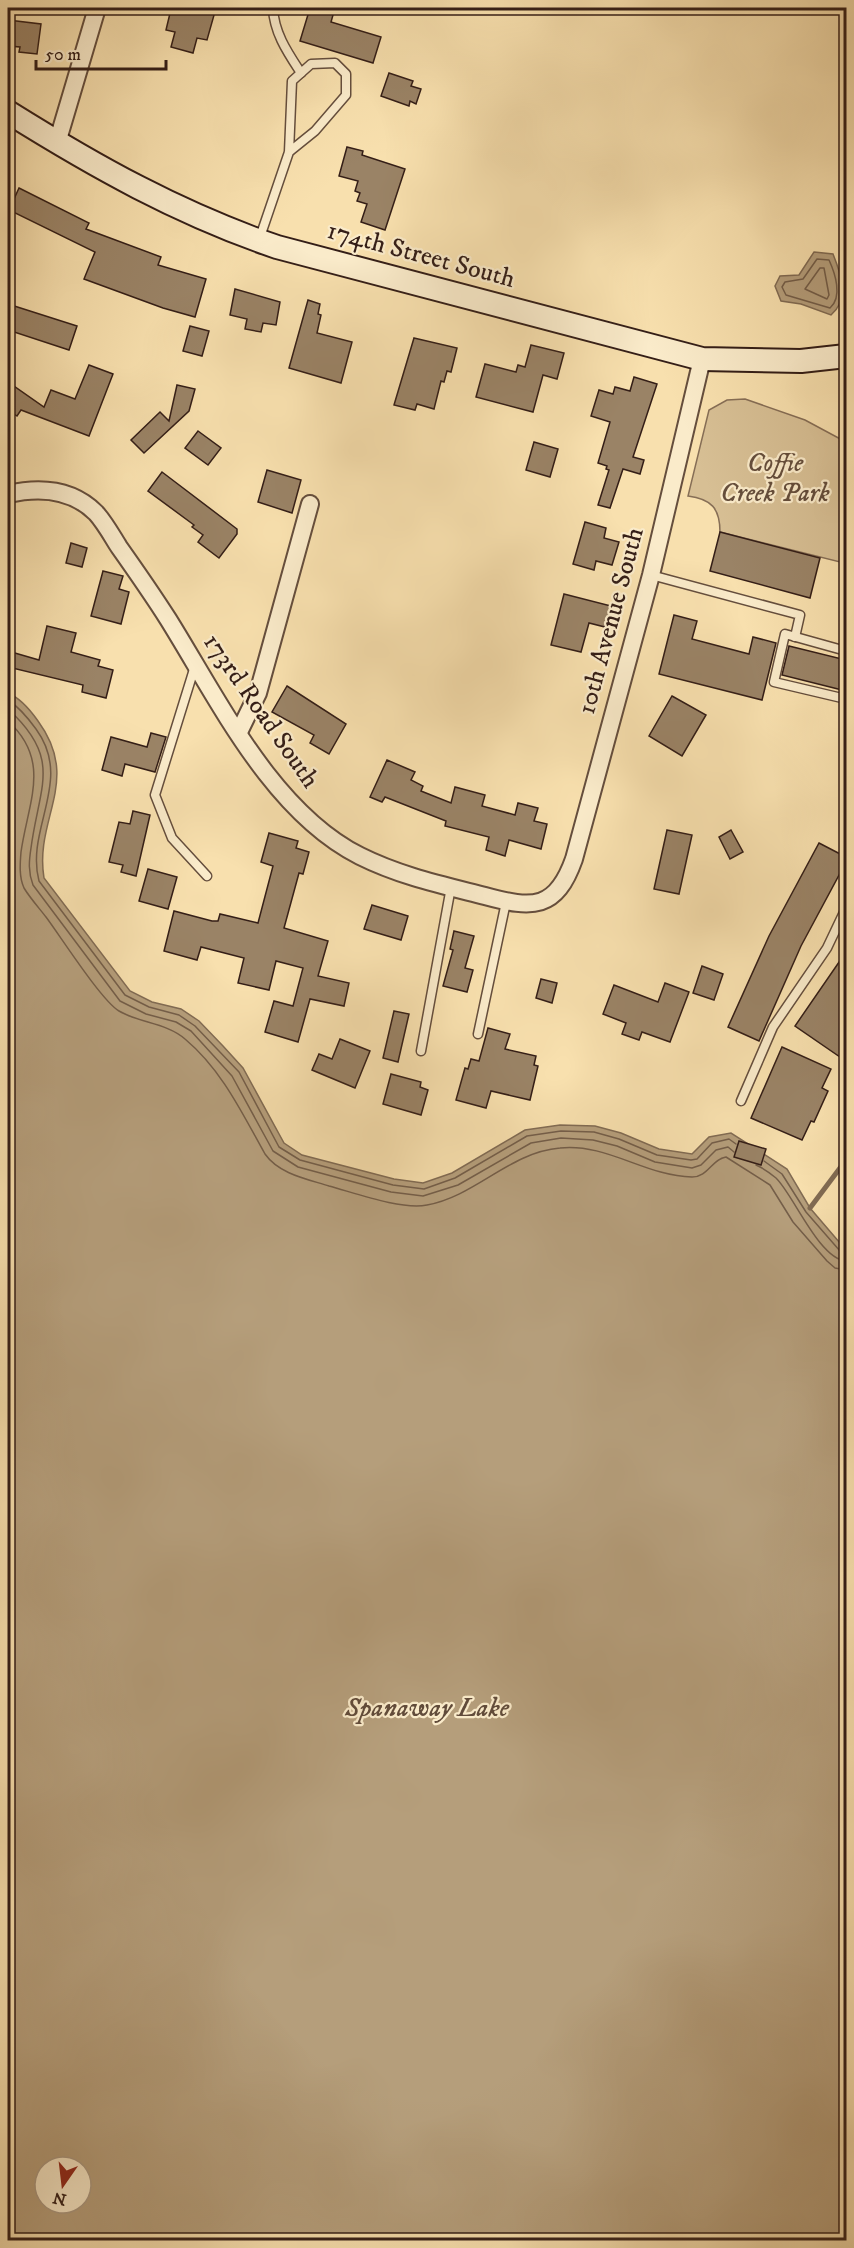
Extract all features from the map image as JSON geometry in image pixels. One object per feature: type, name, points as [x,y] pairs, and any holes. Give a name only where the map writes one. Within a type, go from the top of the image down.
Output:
[{"type":"street","points":[[57,143],[97,8]]},
{"type":"street","name":"174th Street South","points":[[8,112],[123,182],[186,212],[258,240],[702,359],[801,361],[846,356]]},
{"type":"street","name":"10th Avenue South","points":[[559,892],[574,859],[651,575],[702,359]]},
{"type":"street","name":"173rd Road South","points":[[8,494],[35,489],[63,494],[84,502],[97,514],[239,732],[300,812],[331,837],[358,855],[387,868],[506,902],[540,902],[559,892]]},
{"type":"street","points":[[239,732],[258,693],[310,504]]},
{"type":"lane","points":[[273,8],[273,19],[283,46],[301,73]]},
{"type":"lane","points":[[258,240],[289,152],[292,81],[311,64],[334,63],[346,74],[346,95],[315,131],[289,152]]},
{"type":"lane","points":[[651,575],[800,615],[795,637]]},
{"type":"lane","points":[[846,651],[785,634],[774,682],[846,699]]},
{"type":"lane","points":[[196,663],[155,795],[172,838],[207,876]]},
{"type":"lane","points":[[421,1051],[451,887]]},
{"type":"lane","points":[[478,1034],[506,902]]},
{"type":"lane","points":[[741,1101],[773,1027],[828,948],[846,908]]},
{"type":"green space","name":"Coffie Creek Park","points":[[745,399],[805,420],[846,442],[846,556],[840,562],[720,532],[720,524],[713,506],[696,497],[688,496],[709,410],[727,400]]},
{"type":"water","points":[[814,252],[833,254],[839,270],[842,294],[837,309],[831,315],[801,304],[781,301],[775,286],[780,276],[799,275]]},
{"type":"water","name":"Spanaway Lake","points":[[8,693],[21,701],[38,721],[50,743],[56,762],[57,781],[43,856],[44,878],[130,991],[152,1002],[181,1009],[199,1021],[223,1046],[243,1068],[284,1143],[302,1155],[394,1179],[423,1183],[452,1173],[525,1130],[560,1125],[595,1126],[621,1133],[659,1149],[692,1154],[709,1137],[731,1133],[787,1169],[810,1208],[846,1250],[846,2240],[8,2240]]},
{"type":"building","points":[[185,8],[216,8],[207,40],[197,38],[193,53],[171,47],[175,32],[166,30],[171,9],[184,13]]},
{"type":"building","points":[[310,8],[335,8],[331,22],[381,37],[373,63],[300,41]]},
{"type":"building","points":[[8,20],[41,24],[37,54],[19,52],[20,47],[8,46]]},
{"type":"building","points":[[389,73],[413,81],[411,86],[421,89],[416,104],[410,101],[409,106],[381,96]]},
{"type":"building","points":[[347,147],[363,151],[362,155],[405,169],[385,230],[361,222],[367,204],[357,201],[360,193],[355,191],[358,181],[339,176]]},
{"type":"building","points":[[19,188],[89,223],[86,229],[161,257],[158,265],[206,279],[195,317],[163,308],[84,279],[95,252],[9,210]]},
{"type":"building","points":[[235,289],[280,302],[276,325],[263,323],[261,332],[245,329],[247,319],[230,315]]},
{"type":"building","points":[[308,300],[320,304],[318,314],[321,315],[317,333],[352,342],[341,383],[289,368]]},
{"type":"building","points":[[8,304],[77,326],[69,350],[8,330]]},
{"type":"building","points":[[190,326],[209,331],[202,356],[183,351]]},
{"type":"building","points":[[414,338],[457,348],[451,372],[447,371],[444,382],[441,381],[434,409],[417,404],[415,410],[394,405]]},
{"type":"building","points":[[531,345],[564,353],[557,379],[543,375],[533,412],[476,397],[485,364],[516,372],[518,365],[525,367]]},
{"type":"building","points":[[89,365],[113,374],[89,436],[21,410],[17,416],[8,410],[8,382],[44,407],[51,390],[75,399]]},
{"type":"building","points":[[634,377],[657,384],[633,457],[644,460],[640,474],[623,469],[610,508],[598,505],[609,470],[606,469],[607,466],[598,463],[610,422],[591,416],[599,390],[613,394],[615,387],[630,391]]},
{"type":"building","points":[[177,385],[195,389],[189,411],[144,453],[131,440],[160,412],[169,421]]},
{"type":"building","points":[[198,431],[221,448],[208,465],[185,448]]},
{"type":"building","points":[[534,442],[558,449],[550,477],[526,470]]},
{"type":"building","points":[[267,470],[301,480],[292,513],[258,502]]},
{"type":"building","points":[[162,472],[237,529],[237,534],[219,558],[198,542],[203,535],[192,527],[194,525],[148,491]]},
{"type":"building","points":[[585,522],[606,528],[604,538],[619,542],[612,565],[596,561],[594,570],[573,564]]},
{"type":"building","points":[[720,532],[820,558],[810,598],[710,571]]},
{"type":"building","points":[[71,543],[87,548],[82,567],[66,563]]},
{"type":"building","points":[[103,571],[123,576],[119,589],[129,592],[121,624],[91,616]]},
{"type":"building","points":[[564,594],[611,606],[605,627],[589,623],[581,652],[551,645]]},
{"type":"building","points":[[674,615],[697,621],[692,639],[749,654],[753,637],[776,643],[762,700],[659,674]]},
{"type":"building","points":[[47,626],[76,633],[71,652],[100,660],[98,666],[113,670],[106,698],[82,692],[83,685],[8,667],[8,651],[39,660]]},
{"type":"building","points":[[789,646],[846,660],[846,691],[782,675]]},
{"type":"building","points":[[287,686],[346,724],[329,754],[310,743],[314,735],[272,712]]},
{"type":"building","points":[[672,696],[706,715],[682,756],[649,736]]},
{"type":"building","points":[[151,733],[166,737],[155,772],[125,764],[122,776],[102,770],[111,737],[147,747]]},
{"type":"building","points":[[387,760],[415,772],[411,780],[423,786],[421,791],[451,803],[455,787],[485,795],[482,806],[515,815],[518,803],[538,808],[534,821],[547,824],[541,849],[509,840],[505,856],[486,850],[489,837],[445,826],[446,821],[385,797],[382,802],[370,797]]},
{"type":"building","points":[[133,811],[150,815],[136,876],[121,872],[123,865],[109,862],[119,822],[130,824]]},
{"type":"building","points":[[667,830],[692,835],[679,894],[654,889]]},
{"type":"building","points":[[731,830],[743,852],[730,859],[719,837]]},
{"type":"building","points":[[269,833],[298,841],[296,848],[309,852],[303,874],[299,873],[284,928],[328,941],[318,976],[349,983],[344,1006],[310,999],[298,1042],[265,1032],[274,1001],[293,1006],[303,968],[276,961],[269,990],[238,983],[244,958],[201,947],[197,960],[164,951],[174,911],[212,921],[218,921],[220,914],[258,923],[273,866],[261,862]]},
{"type":"building","points":[[819,843],[846,857],[846,862],[801,946],[759,1041],[728,1027],[769,936]]},
{"type":"building","points":[[148,869],[177,877],[168,909],[139,901]]},
{"type":"building","points":[[372,905],[408,916],[401,940],[364,929]]},
{"type":"building","points":[[454,931],[474,936],[465,968],[473,970],[467,992],[443,986],[453,950],[450,949]]},
{"type":"building","points":[[846,952],[846,1048],[840,1057],[795,1026]]},
{"type":"building","points":[[702,966],[723,974],[714,1000],[693,993]]},
{"type":"building","points":[[541,979],[557,983],[552,1003],[536,998]]},
{"type":"building","points":[[665,983],[689,992],[670,1042],[642,1032],[639,1040],[622,1034],[626,1023],[603,1014],[614,985],[658,1002]]},
{"type":"building","points":[[394,1011],[409,1014],[398,1062],[383,1058]]},
{"type":"building","points":[[488,1028],[510,1034],[505,1049],[536,1056],[534,1065],[538,1066],[530,1100],[491,1091],[486,1108],[456,1100],[465,1068],[468,1069],[471,1059],[479,1061]]},
{"type":"building","points":[[340,1039],[370,1051],[355,1088],[312,1070],[319,1054],[332,1059]]},
{"type":"building","points":[[782,1047],[831,1069],[822,1088],[828,1091],[814,1122],[811,1121],[802,1140],[751,1118]]},
{"type":"building","points":[[391,1074],[421,1082],[420,1087],[428,1090],[421,1115],[383,1104]]},
{"type":"building","points":[[739,1141],[766,1149],[761,1165],[734,1157]]},
{"type":"waterway","points":[[810,1208],[846,1160]]}]
